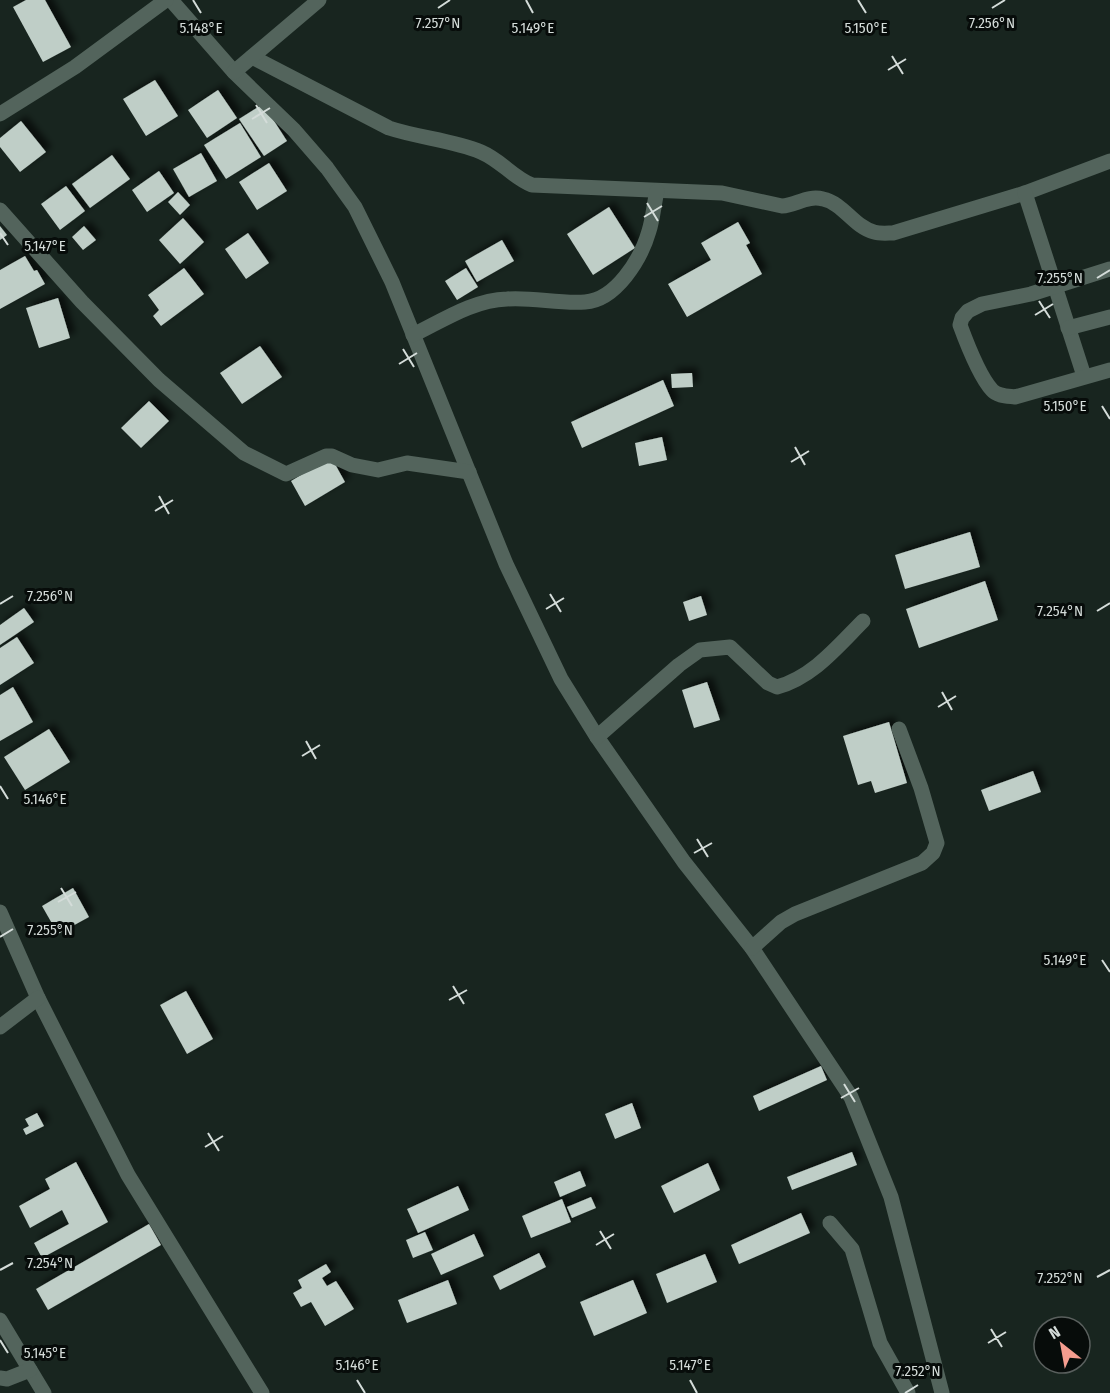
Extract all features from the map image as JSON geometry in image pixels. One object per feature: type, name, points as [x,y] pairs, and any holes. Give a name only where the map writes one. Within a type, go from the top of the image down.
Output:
[{"type":"street","points":[[0,114],[75,67],[166,0]]},
{"type":"street","points":[[171,0],[234,72],[294,130],[327,168],[355,207],[392,282],[506,564],[561,679],[597,737],[684,862],[752,948],[851,1097],[891,1197],[942,1393]]},
{"type":"street","points":[[234,72],[319,0]]},
{"type":"street","points":[[252,57],[389,128],[478,151],[504,165],[519,180],[532,185],[722,194],[782,206],[790,206],[812,197],[825,199],[857,224],[875,232],[893,233],[1025,194],[1110,161]]},
{"type":"street","points":[[413,335],[468,308],[507,298],[587,302],[602,298],[617,288],[642,250],[649,230],[657,190]]},
{"type":"street","points":[[1025,194],[1084,376]]},
{"type":"street","points":[[0,210],[82,302],[159,380],[244,453],[286,474],[326,456],[332,456],[352,465],[378,470],[407,463],[469,472]]},
{"type":"street","points":[[1110,269],[1031,294],[982,304],[968,310],[960,325],[984,378],[993,392],[1015,397],[1110,370]]},
{"type":"street","points":[[1068,328],[1110,317]]},
{"type":"street","points":[[597,737],[679,665],[700,650],[730,646],[768,683],[777,687],[792,683],[807,675],[863,621]]},
{"type":"street","points":[[752,948],[781,922],[795,914],[922,863],[933,853],[937,843],[921,788],[898,729]]},
{"type":"street","points":[[0,912],[38,998],[128,1175],[262,1393]]},
{"type":"street","points":[[0,1027],[38,998]]},
{"type":"street","points":[[830,1223],[852,1249],[880,1343],[908,1393]]},
{"type":"street","points":[[0,1320],[44,1393]]},
{"type":"street","points":[[0,1378],[7,1379],[30,1370]]},
{"type":"building","points":[[26,0],[45,0],[71,47],[43,62],[13,7]]},
{"type":"building","points":[[155,80],[178,116],[146,136],[123,99]]},
{"type":"building","points":[[218,90],[237,118],[207,138],[188,110]]},
{"type":"building","points":[[263,104],[287,141],[264,156],[239,119]]},
{"type":"building","points":[[21,121],[46,152],[20,172],[0,147],[0,138]]},
{"type":"building","points":[[240,123],[261,157],[226,179],[204,145]]},
{"type":"building","points":[[201,153],[217,181],[189,197],[173,169]]},
{"type":"building","points":[[112,155],[130,179],[90,208],[72,184]]},
{"type":"building","points":[[269,163],[287,191],[257,210],[239,182]]},
{"type":"building","points":[[159,171],[174,193],[147,212],[132,190]]},
{"type":"building","points":[[66,186],[85,211],[60,230],[41,204]]},
{"type":"building","points":[[178,192],[190,205],[180,215],[168,202]]},
{"type":"building","points":[[609,207],[635,248],[593,275],[567,234]]},
{"type":"building","points":[[183,218],[204,242],[180,264],[159,240]]},
{"type":"building","points":[[738,222],[750,243],[746,245],[762,274],[687,317],[668,284],[711,260],[701,243]]},
{"type":"building","points":[[0,226],[7,235],[0,240]]},
{"type":"building","points":[[84,226],[96,240],[83,250],[72,237]]},
{"type":"building","points":[[248,233],[269,263],[246,279],[225,249]]},
{"type":"building","points":[[502,240],[514,261],[477,282],[465,261]]},
{"type":"building","points":[[25,256],[45,284],[0,309],[0,270]]},
{"type":"building","points":[[184,268],[204,294],[161,326],[153,316],[159,310],[148,295]]},
{"type":"building","points":[[466,268],[478,287],[457,300],[445,281]]},
{"type":"building","points":[[58,298],[70,338],[39,348],[26,308]]},
{"type":"building","points":[[260,346],[282,377],[242,404],[220,373]]},
{"type":"building","points":[[692,373],[693,387],[672,388],[671,374]]},
{"type":"building","points":[[663,380],[674,406],[582,448],[571,422]]},
{"type":"building","points":[[149,401],[169,421],[141,448],[121,428]]},
{"type":"building","points":[[662,437],[667,460],[639,466],[635,443]]},
{"type":"building","points":[[331,457],[345,482],[305,506],[291,481]]},
{"type":"building","points":[[970,532],[980,567],[905,589],[895,555]]},
{"type":"building","points":[[985,581],[998,620],[919,648],[906,609]]},
{"type":"building","points":[[701,596],[707,615],[689,621],[683,602]]},
{"type":"building","points":[[24,608],[34,622],[0,645],[0,625]]},
{"type":"building","points":[[17,637],[34,663],[0,685],[0,648]]},
{"type":"building","points":[[707,682],[720,720],[694,728],[682,690]]},
{"type":"building","points":[[13,687],[33,722],[0,741],[0,695]]},
{"type":"building","points":[[889,722],[907,783],[875,793],[871,781],[858,785],[843,736]]},
{"type":"building","points":[[49,729],[70,762],[25,790],[4,757]]},
{"type":"building","points":[[1033,771],[1041,792],[989,811],[981,790]]},
{"type":"building","points":[[73,888],[89,917],[58,934],[42,906]]},
{"type":"building","points":[[186,991],[213,1039],[187,1054],[160,1005]]},
{"type":"building","points":[[821,1066],[827,1080],[759,1111],[753,1096]]},
{"type":"building","points":[[632,1103],[641,1128],[615,1139],[605,1114]]},
{"type":"building","points":[[37,1113],[44,1126],[26,1135],[23,1129],[29,1126],[25,1119]]},
{"type":"building","points":[[852,1152],[857,1165],[792,1190],[787,1177]]},
{"type":"building","points":[[76,1162],[108,1222],[42,1258],[34,1243],[69,1224],[62,1210],[30,1228],[19,1206],[50,1189],[45,1179]]},
{"type":"building","points":[[708,1163],[720,1190],[674,1213],[661,1186]]},
{"type":"building","points":[[580,1171],[586,1186],[560,1197],[554,1182]]},
{"type":"building","points":[[458,1186],[469,1210],[418,1233],[407,1209]]},
{"type":"building","points":[[591,1197],[596,1208],[572,1218],[567,1207]]},
{"type":"building","points":[[562,1199],[571,1222],[531,1238],[522,1216]]},
{"type":"building","points":[[801,1213],[810,1233],[739,1264],[731,1245]]},
{"type":"building","points":[[149,1224],[161,1245],[48,1310],[36,1289]]},
{"type":"building","points":[[425,1232],[433,1250],[413,1258],[406,1240]]},
{"type":"building","points":[[474,1234],[484,1256],[441,1275],[431,1254]]},
{"type":"building","points":[[539,1253],[546,1267],[500,1290],[493,1276]]},
{"type":"building","points":[[705,1254],[717,1282],[667,1303],[656,1274]]},
{"type":"building","points":[[326,1264],[331,1272],[322,1278],[327,1286],[336,1281],[354,1309],[325,1326],[311,1302],[301,1307],[293,1293],[302,1288],[298,1280]]},
{"type":"building","points":[[448,1280],[457,1304],[407,1323],[398,1300]]},
{"type":"building","points":[[633,1280],[647,1313],[594,1336],[580,1302]]}]
